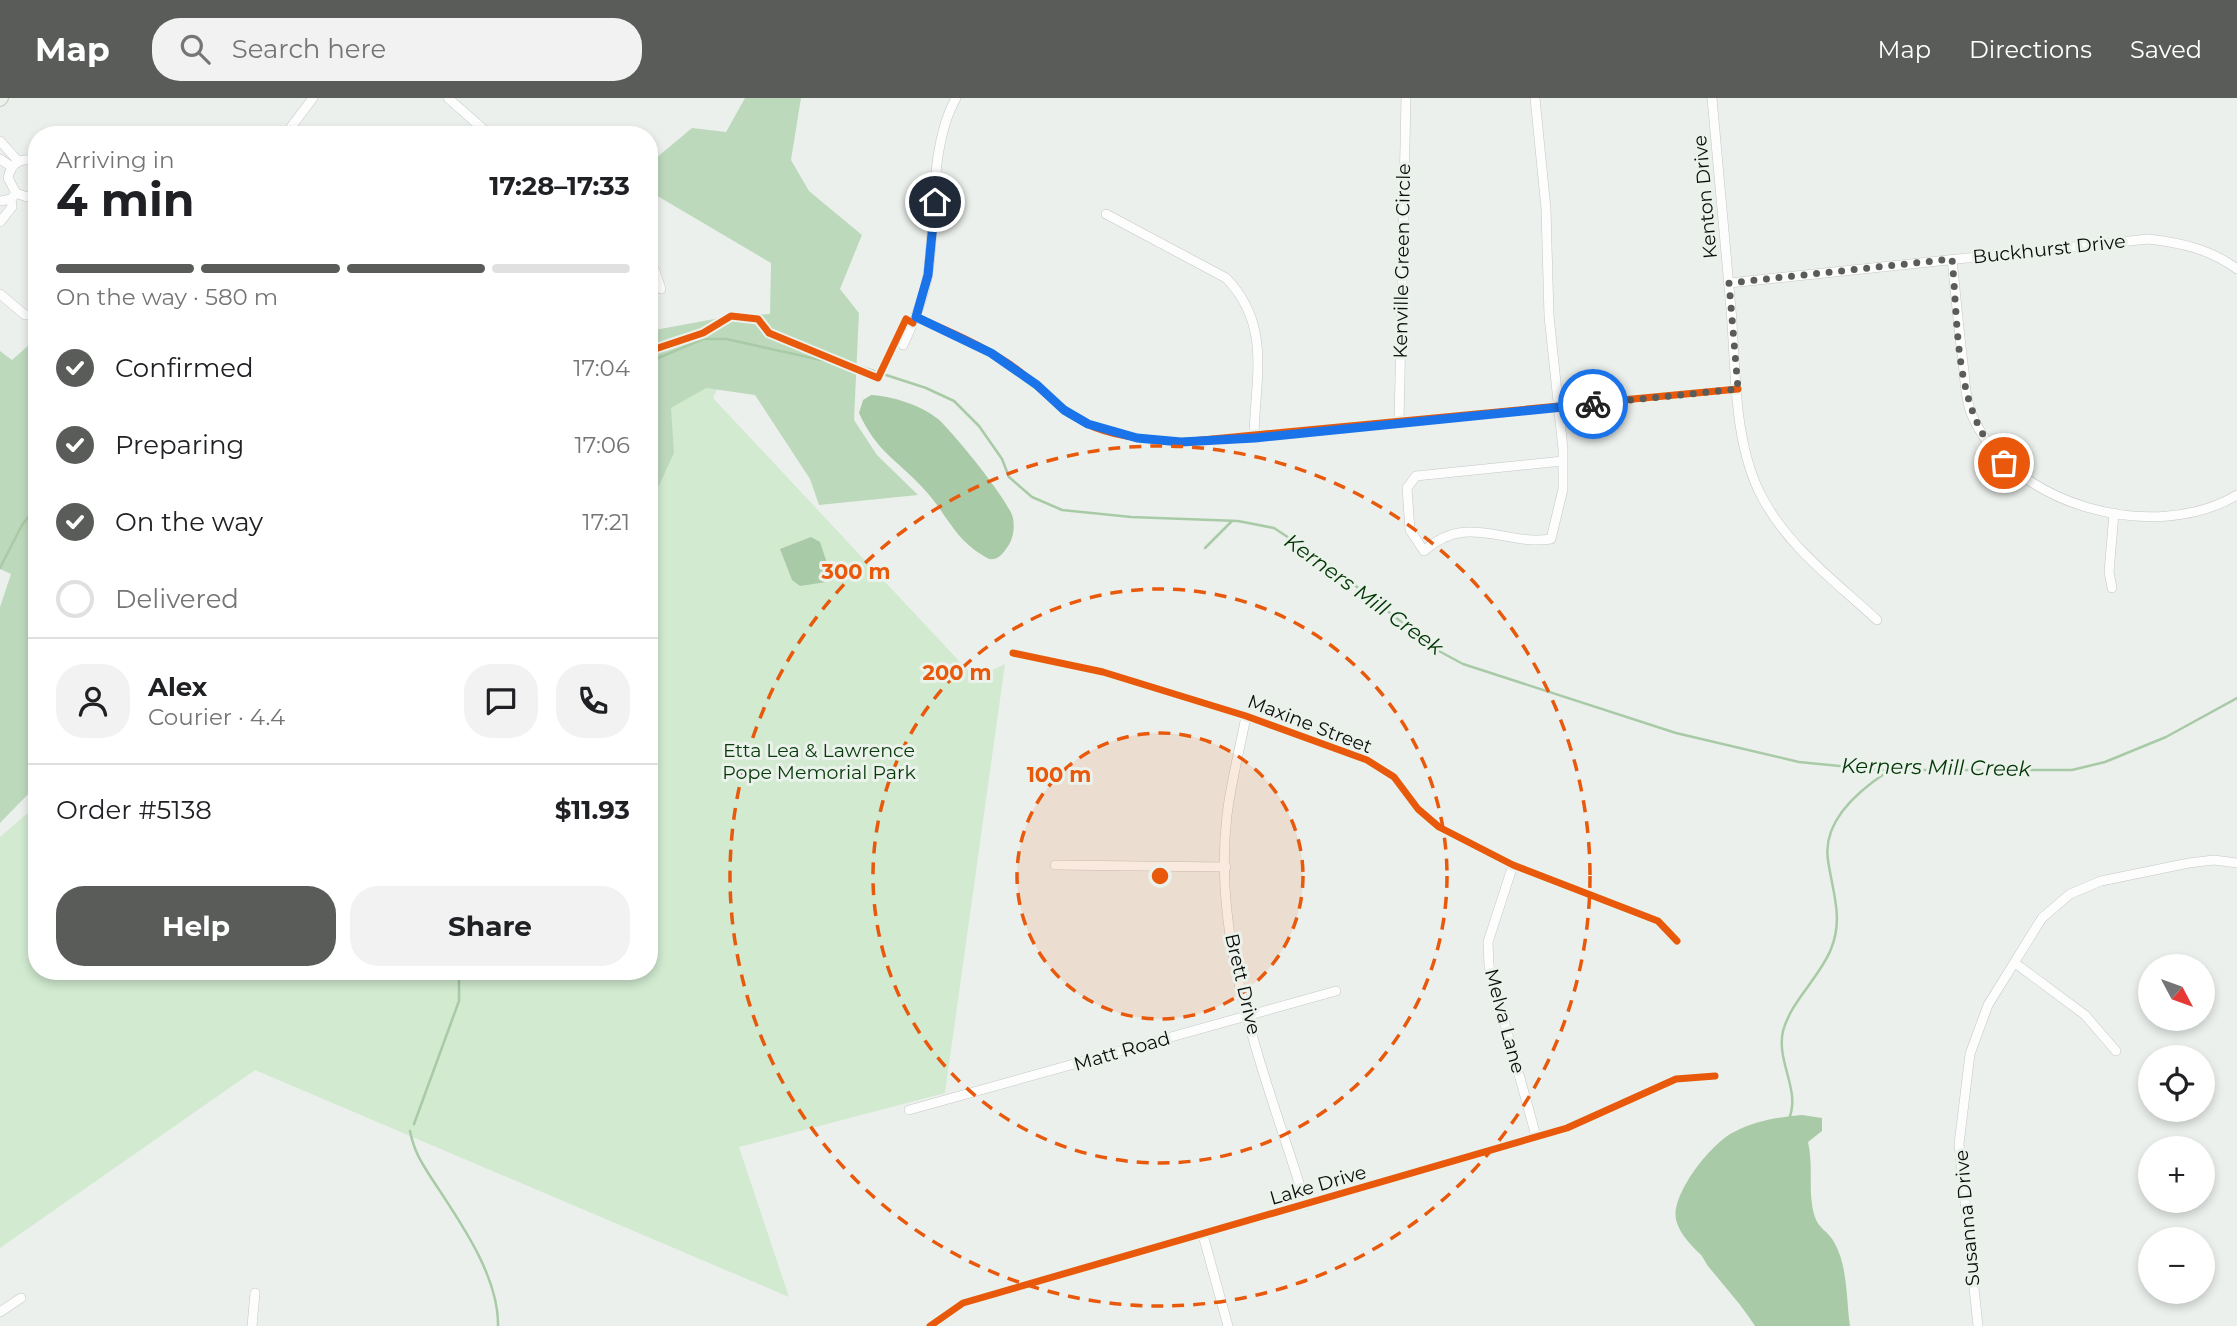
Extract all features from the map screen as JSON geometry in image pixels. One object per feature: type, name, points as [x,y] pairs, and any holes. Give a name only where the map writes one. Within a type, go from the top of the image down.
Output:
[{"type":"street","points":[[292,126],[313,98]]},
{"type":"street","points":[[448,98],[480,126]]},
{"type":"street","points":[[903,345],[916,317],[928,275],[943,134],[956,98]]},
{"type":"street","name":"Kenville Green Circle","points":[[1399,423],[1406,98]]},
{"type":"street","points":[[1535,98],[1546,209],[1549,316],[1563,461],[1563,489],[1551,539],[1533,541],[1507,534],[1477,531],[1449,535],[1424,551],[1410,530],[1406,488],[1416,476],[1563,461]]},
{"type":"street","name":"Kenton Drive","points":[[1712,98],[1738,389],[1744,442],[1752,472],[1760,495],[1790,540],[1877,620]]},
{"type":"street","points":[[0,141],[15,164]]},
{"type":"street","points":[[0,159],[15,164],[28,159]]},
{"type":"street","points":[[1,220],[12,207],[14,196],[8,178],[15,164]]},
{"type":"street","points":[[0,201],[14,196],[28,197]]},
{"type":"street","points":[[1106,214],[1226,278],[1241,293],[1257,328],[1255,438]]},
{"type":"street","name":"Buckhurst Drive","points":[[1729,283],[2148,239],[2179,242],[2203,249],[2237,269]]},
{"type":"street","points":[[1952,259],[1968,404],[1985,440],[2004,463],[2043,491],[2114,513],[2147,517],[2201,511],[2237,495]]},
{"type":"street","points":[[658,280],[661,289]]},
{"type":"street","points":[[0,294],[24,315],[28,315]]},
{"type":"street","points":[[916,317],[991,353],[1037,385],[1064,410],[1110,433],[1181,442],[1255,438],[1738,389]]},
{"type":"street","points":[[2112,588],[2109,572],[2114,513]]},
{"type":"street","name":"Maxine Street","points":[[1013,653],[1103,671],[1246,716],[1367,760],[1394,777],[1418,809],[1439,827],[1513,864],[1658,921],[1677,941]]},
{"type":"street","name":"Brett Drive","points":[[1246,716],[1227,816],[1226,867],[1233,956],[1248,1016],[1306,1205]]},
{"type":"street","name":"Susanna Drive","points":[[1978,1326],[1959,1144],[1970,1054],[1988,1005],[2042,918],[2055,905],[2085,887],[2189,863],[2214,860],[2237,863]]},
{"type":"street","name":"Melva Lane","points":[[1513,864],[1488,942],[1489,966],[1536,1136]]},
{"type":"street","points":[[1055,866],[1226,867]]},
{"type":"street","points":[[2015,963],[2085,1015],[2116,1051]]},
{"type":"street","name":"Matt Road","points":[[909,1110],[1336,991]]},
{"type":"street","name":"Lake Drive","points":[[930,1326],[963,1303],[1567,1128],[1676,1079],[1715,1076]]},
{"type":"street","points":[[1203,1235],[1228,1326]]},
{"type":"street","points":[[252,1326],[255,1293]]},
{"type":"street","points":[[0,1312],[21,1298]]},
{"type":"green space","name":"Etta Lea & Lawrence Pope Memorial Park","points":[[658,369],[727,369],[713,398],[975,678],[1005,664],[945,1093],[739,1147],[789,1297],[255,1070],[0,1248],[0,837],[28,813],[28,980],[658,980]]},
{"type":"shaded area","points":[[745,98],[801,98],[791,160],[809,191],[862,235],[840,289],[859,313],[854,420],[877,455],[918,495],[819,505],[810,479],[755,395],[706,388],[671,408],[674,453],[658,488],[658,329],[731,316],[770,314],[771,263],[658,196],[658,156],[692,128],[726,132]]},
{"type":"shaded area","points":[[28,346],[28,794],[0,823],[0,607],[11,574],[0,569],[0,351],[12,360]]},
{"type":"shaded area","points":[[871,395],[888,397],[923,409],[938,419],[967,451],[1002,497],[1013,518],[1012,539],[1001,556],[989,559],[967,544],[931,497],[880,446],[859,413],[863,400]]},
{"type":"shaded area","points":[[811,537],[820,542],[833,581],[800,586],[792,580],[780,549]]},
{"type":"shaded area","points":[[1802,1115],[1822,1118],[1822,1131],[1808,1142],[1811,1199],[1816,1221],[1839,1251],[1846,1283],[1850,1326],[1755,1326],[1687,1240],[1677,1223],[1676,1212],[1685,1186],[1714,1147],[1734,1132],[1758,1122]]},
{"type":"waterway","name":"Kerners Mill Creek","points":[[658,358],[703,339],[726,339],[821,360],[840,360],[926,388],[954,401],[979,426],[1002,459],[1009,477],[1032,497],[1062,510],[1131,517],[1238,521],[1274,528],[1324,561],[1437,650],[1463,664],[1676,733],[1799,762],[1880,770],[2072,770],[2105,762],[2166,737],[2237,698]]},
{"type":"waterway","name":"Kerners Mill Creek","points":[[0,568],[28,517]]},
{"type":"waterway","points":[[1205,548],[1232,521]]},
{"type":"waterway","points":[[1789,1119],[1792,1097],[1783,1054],[1783,1031],[1792,1009],[1826,959],[1837,926],[1828,860],[1831,832],[1836,820],[1854,798],[1887,772]]},
{"type":"waterway","points":[[414,1124],[459,1001],[459,980]]},
{"type":"waterway","points":[[410,1131],[421,1162],[465,1230],[485,1268],[497,1307],[498,1326]]},
{"type":"cycle path","points":[[658,348],[703,333],[731,316],[758,319],[769,333],[878,378],[906,319],[913,323]]},
{"type":"cycle path","points":[[916,317],[1000,358],[1087,424],[1121,435],[1157,440],[1181,442],[1738,389]]},
{"type":"cycle path","points":[[1013,653],[1103,672],[1246,716],[1367,760],[1394,777],[1418,809],[1439,827],[1513,865],[1658,921],[1677,941]]},
{"type":"cycle path","points":[[930,1326],[963,1303],[1567,1128],[1676,1079],[1715,1076]]},
{"type":"way so far","points":[[1593,404],[1738,389],[1729,283],[1952,259],[1968,404],[1985,440],[2004,463]]},
{"type":"route","points":[[935,202],[928,275],[916,317],[991,353],[1037,385],[1064,410],[1110,433],[1181,442],[1255,438],[1593,404]]}]
